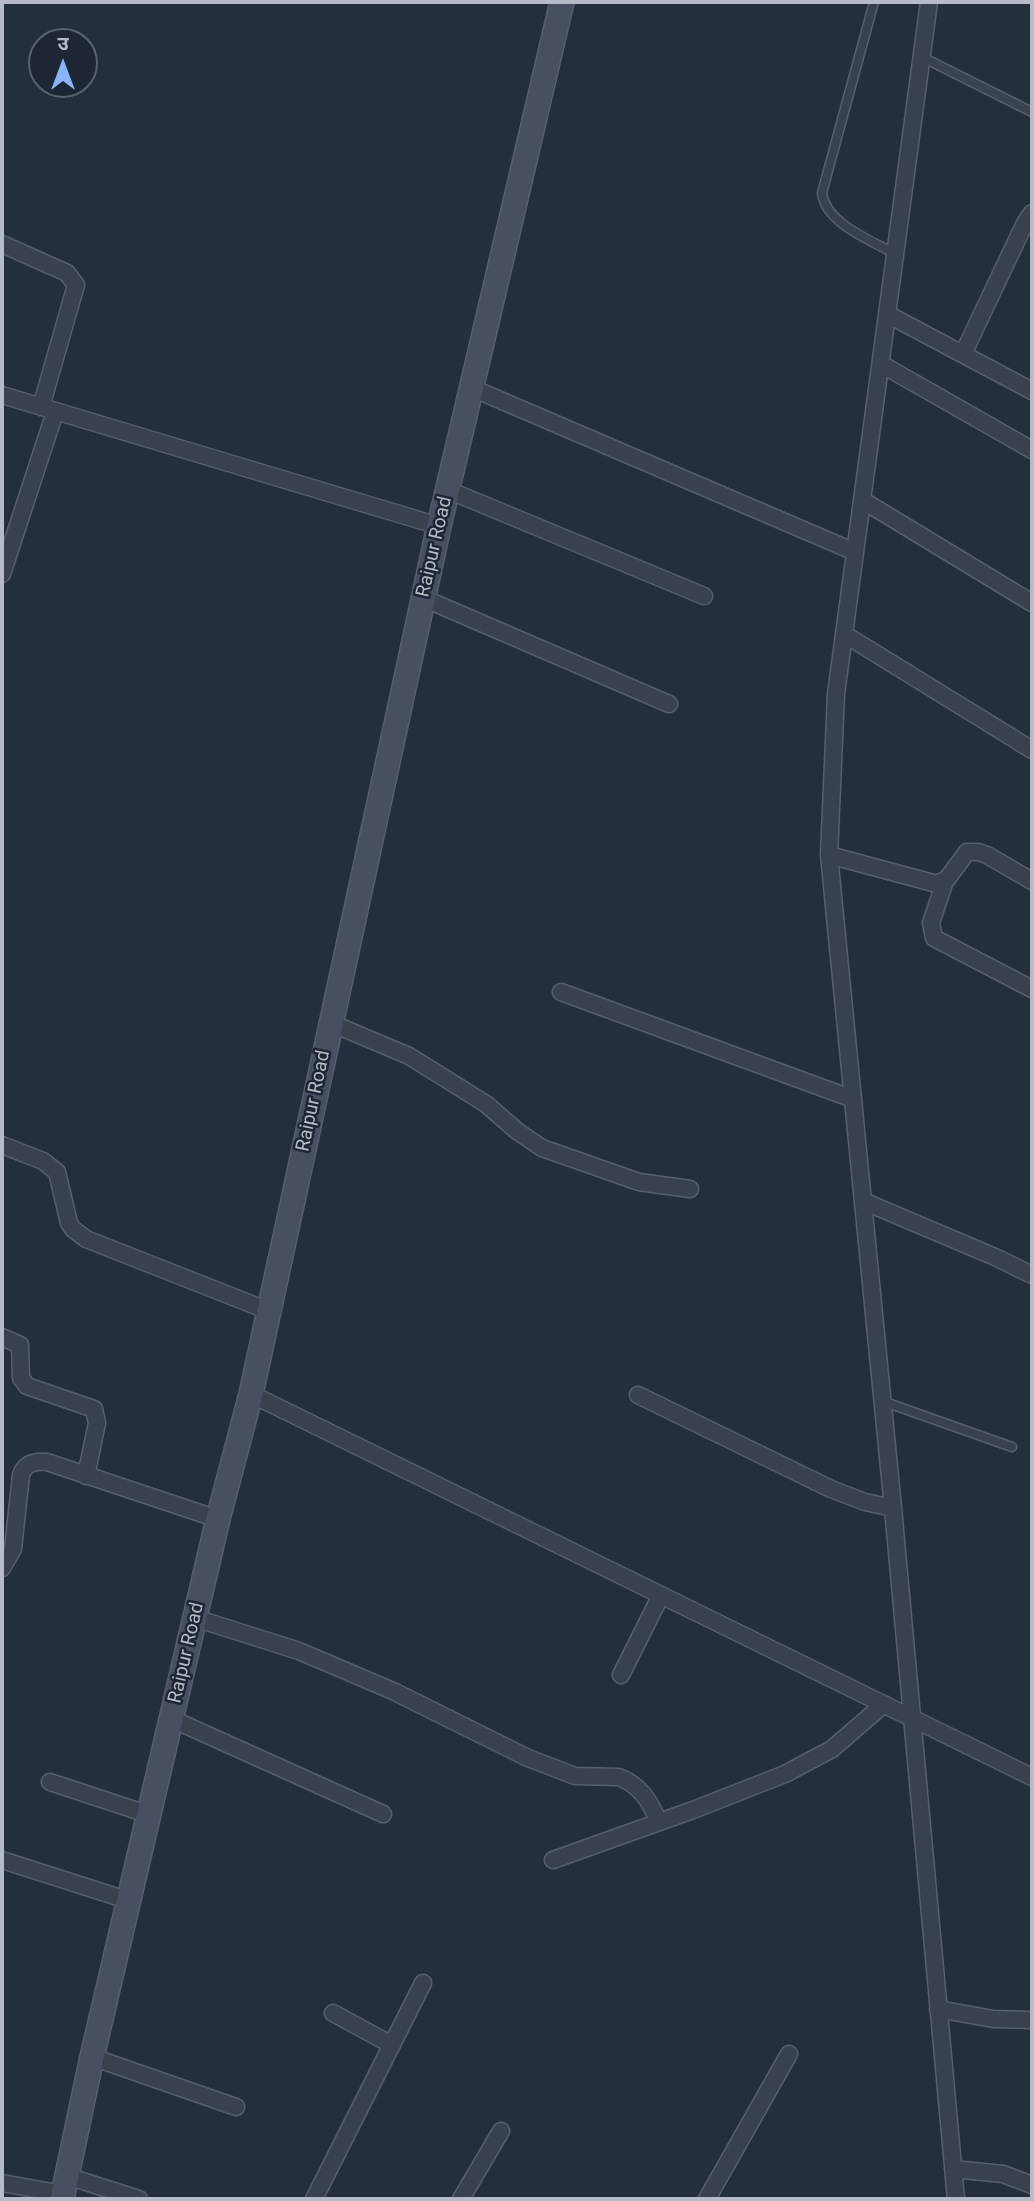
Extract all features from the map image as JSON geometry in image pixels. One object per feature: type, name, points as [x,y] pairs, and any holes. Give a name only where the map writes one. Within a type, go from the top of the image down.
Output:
[{"type":"main road","name":"Raipur Road","points":[[64,2190],[92,2057],[218,1519],[251,1394],[439,526],[562,2]]},
{"type":"street","points":[[929,2],[836,694],[829,855],[956,2199]]},
{"type":"street","points":[[963,354],[1032,213]]},
{"type":"street","points":[[2,244],[67,273],[76,285],[48,410],[2,574]]},
{"type":"street","points":[[887,314],[1032,391]]},
{"type":"street","points":[[881,364],[1032,450]]},
{"type":"street","points":[[472,388],[855,552]]},
{"type":"street","points":[[2,394],[439,526]]},
{"type":"street","points":[[448,490],[704,596]]},
{"type":"street","points":[[862,500],[1032,603]]},
{"type":"street","points":[[423,598],[669,704]]},
{"type":"street","points":[[844,634],[1032,750]]},
{"type":"street","points":[[1032,881],[987,855],[967,852],[945,881],[931,923],[934,938],[1032,989]]},
{"type":"street","points":[[829,855],[928,883],[945,881]]},
{"type":"street","points":[[561,992],[853,1099]]},
{"type":"street","points":[[331,1023],[409,1056],[486,1104],[542,1148],[639,1182],[690,1189]]},
{"type":"street","points":[[2,1145],[43,1161],[57,1172],[69,1223],[86,1239],[269,1311]]},
{"type":"street","points":[[863,1201],[1032,1275]]},
{"type":"street","points":[[2,1337],[20,1345],[21,1378],[27,1386],[94,1409],[97,1423],[86,1476]]},
{"type":"street","points":[[251,1394],[1032,1777]]},
{"type":"street","points":[[638,1395],[831,1489],[865,1502],[892,1508]]},
{"type":"street","points":[[2,1568],[13,1549],[23,1468],[33,1462],[40,1461],[218,1519]]},
{"type":"street","points":[[621,1675],[661,1595]]},
{"type":"street","points":[[195,1618],[299,1651],[393,1691],[528,1758],[575,1776],[624,1779],[645,1794],[659,1822]]},
{"type":"street","points":[[553,1860],[659,1822],[815,1759],[842,1742],[884,1704]]},
{"type":"street","points":[[172,1719],[383,1814]]},
{"type":"street","points":[[50,1783],[149,1815]]},
{"type":"street","points":[[2,1860],[130,1901]]},
{"type":"street","points":[[314,2199],[423,1983]]},
{"type":"street","points":[[938,2009],[993,2019],[1032,2020]]},
{"type":"street","points":[[333,2013],[392,2045]]},
{"type":"street","points":[[707,2199],[789,2054]]},
{"type":"street","points":[[92,2057],[236,2107]]},
{"type":"street","points":[[461,2199],[501,2132]]},
{"type":"street","points":[[953,2169],[1003,2174],[1032,2185]]},
{"type":"street","points":[[2,2183],[139,2199]]},
{"type":"lane","points":[[874,2],[822,193],[831,214],[895,254]]},
{"type":"lane","points":[[922,57],[1032,112]]},
{"type":"lane","points":[[882,1401],[1012,1447]]}]
